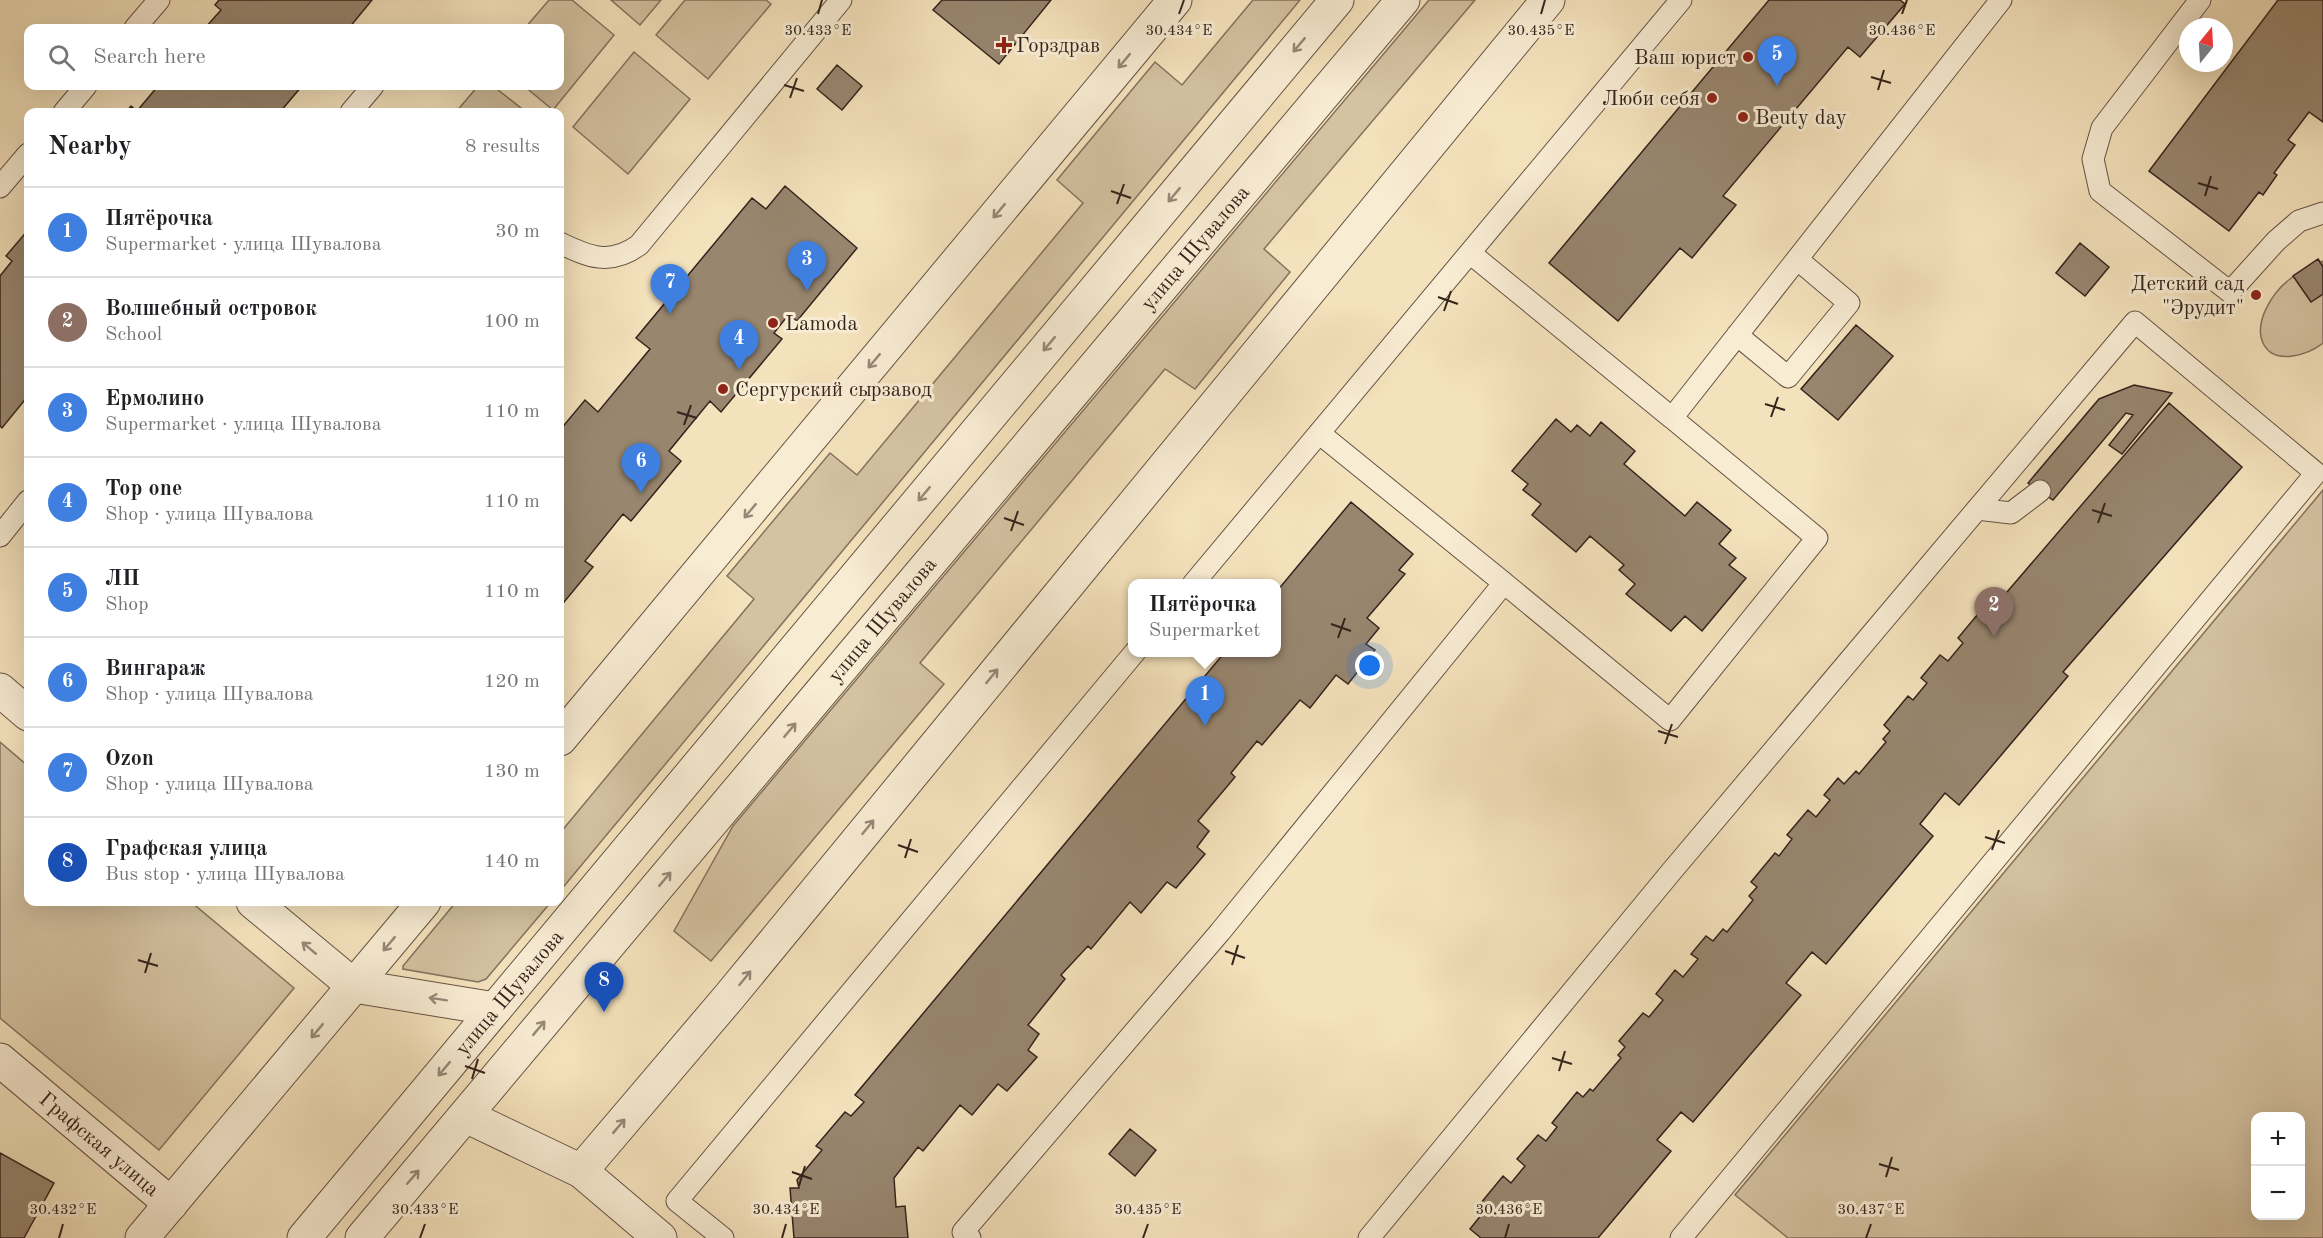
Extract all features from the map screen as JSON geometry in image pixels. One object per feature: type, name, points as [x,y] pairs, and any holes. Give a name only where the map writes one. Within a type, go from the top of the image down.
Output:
[{"type":"street","points":[[564,734],[1175,0]]},
{"type":"street","name":"улица Шувалова","points":[[304,1238],[1337,0]]},
{"type":"street","name":"улица Шувалова","points":[[362,1238],[1403,0]]},
{"type":"street","points":[[581,1171],[729,997],[1548,0]]},
{"type":"street","points":[[0,690],[24,711]]},
{"type":"street","points":[[258,906],[354,986],[495,1009]]},
{"type":"street","points":[[142,1238],[421,906]]},
{"type":"street","name":"Графская улица","points":[[0,1060],[171,1204]]},
{"type":"street","points":[[466,1116],[581,1171],[660,1238]]},
{"type":"lane","points":[[138,24],[159,0]]},
{"type":"lane","points":[[564,245],[584,254],[606,257],[624,256],[639,245],[841,0]]},
{"type":"lane","points":[[1197,579],[1681,0]]},
{"type":"lane","points":[[1672,418],[2001,0]]},
{"type":"lane","points":[[2200,0],[2102,128],[2093,159],[2100,191],[2230,292],[2276,242],[2299,221],[2323,213]]},
{"type":"lane","points":[[67,108],[82,90]]},
{"type":"lane","points":[[354,108],[370,90]]},
{"type":"lane","points":[[0,187],[24,159]]},
{"type":"lane","points":[[1319,433],[1670,720],[1817,538],[1470,253]]},
{"type":"lane","points":[[1737,334],[1788,377],[1849,303],[1797,259]]},
{"type":"lane","points":[[1369,1238],[1671,872],[2135,322],[2316,473],[1681,1238]]},
{"type":"lane","points":[[1977,509],[2011,513],[2040,491]]},
{"type":"lane","points":[[0,536],[24,506]]},
{"type":"lane","points":[[970,1238],[963,1232],[1220,932],[1504,583]]},
{"type":"lane","points":[[723,1238],[677,1201],[1131,657]]},
{"type":"shaded area","points":[[549,0],[572,0],[614,35],[555,108],[551,108],[529,90],[564,90],[564,24],[528,24]]},
{"type":"shaded area","points":[[611,0],[661,0],[640,25]]},
{"type":"shaded area","points":[[685,0],[766,0],[771,4],[708,79],[656,35]]},
{"type":"shaded area","points":[[1253,0],[1300,0],[564,886],[564,828],[754,599],[727,576],[830,453],[857,475],[1083,203],[1057,180],[1155,62],[1182,85]]},
{"type":"shaded area","points":[[1429,0],[1475,0],[1264,249],[1290,272],[1195,389],[1165,369],[920,663],[944,684],[711,961],[674,931],[733,826]]},
{"type":"shaded area","points":[[634,52],[690,99],[628,174],[573,127]]},
{"type":"shaded area","points":[[475,90],[498,90],[521,108],[459,108]]},
{"type":"shaded area","points":[[2323,261],[2323,343],[2301,354],[2276,355],[2264,345],[2261,336],[2262,318],[2266,309],[2277,292],[2290,279]]},
{"type":"shaded area","points":[[2323,490],[2323,1238],[1788,1238],[1735,1195]]},
{"type":"shaded area","points":[[0,742],[24,763],[24,906],[196,906],[294,988],[159,1150],[0,1018]]},
{"type":"shaded area","points":[[453,906],[548,906],[486,979],[478,982],[403,969],[403,966]]},
{"type":"building","points":[[219,0],[372,0],[352,24],[209,24],[221,10],[215,5]]},
{"type":"building","points":[[942,0],[1051,0],[999,64],[933,10]]},
{"type":"building","points":[[1769,0],[1900,0],[1905,4],[1860,57],[1848,47],[1723,196],[1736,205],[1692,258],[1680,248],[1618,321],[1549,263]]},
{"type":"building","points":[[2278,0],[2323,0],[2323,122],[2309,112],[2288,140],[2295,145],[2274,173],[2277,175],[2263,195],[2259,192],[2229,231],[2149,171],[2224,72],[2233,72],[2233,60]]},
{"type":"building","points":[[837,65],[862,86],[842,110],[817,89]]},
{"type":"building","points":[[155,90],[299,90],[283,108],[140,108]]},
{"type":"building","points":[[785,186],[857,248],[797,321],[789,314],[774,333],[782,339],[721,412],[710,401],[669,451],[681,461],[631,521],[623,514],[585,561],[593,567],[564,602],[564,425],[585,400],[598,412],[650,349],[636,338],[752,198],[766,209]]},
{"type":"building","points":[[24,235],[24,401],[2,428],[0,426],[0,276],[12,261],[6,256]]},
{"type":"building","points":[[2080,243],[2109,267],[2085,296],[2056,273]]},
{"type":"building","points":[[2318,259],[2323,267],[2323,294],[2311,302],[2293,276]]},
{"type":"building","points":[[1856,325],[1893,356],[1838,420],[1801,389]]},
{"type":"building","points":[[2134,385],[2172,393],[2122,454],[2109,445],[2133,415],[2126,413],[2053,500],[2028,483],[2099,399]]},
{"type":"building","points":[[2169,403],[2242,467],[2063,672],[2068,676],[1959,805],[1945,793],[1920,824],[1933,836],[1826,964],[1812,952],[1786,983],[1801,995],[1693,1122],[1681,1112],[1657,1140],[1671,1151],[1598,1238],[1481,1238],[1470,1229],[1482,1214],[1476,1209],[1503,1176],[1511,1183],[1525,1166],[1517,1159],[1538,1135],[1546,1141],[1557,1127],[1552,1123],[1577,1092],[1583,1097],[1590,1089],[1593,1091],[1621,1058],[1618,1055],[1625,1047],[1619,1041],[1643,1013],[1649,1017],[1663,1000],[1656,994],[1675,970],[1683,977],[1698,959],[1691,954],[1706,936],[1713,941],[1723,929],[1727,932],[1753,900],[1749,896],[1757,887],[1751,882],[1775,853],[1779,856],[1792,839],[1787,835],[1808,810],[1816,817],[1830,800],[1824,795],[1838,778],[1844,784],[1856,771],[1859,774],[1886,742],[1883,739],[1890,731],[1884,725],[1908,696],[1913,700],[1927,683],[1921,678],[1940,655],[1948,661],[1963,643],[1958,638],[1983,608],[1989,613]]},
{"type":"building","points":[[1556,419],[1571,432],[1577,425],[1590,436],[1601,422],[1635,451],[1624,464],[1685,516],[1697,502],[1731,530],[1719,544],[1736,558],[1729,565],[1746,578],[1702,631],[1685,616],[1671,631],[1626,594],[1635,584],[1619,570],[1624,565],[1590,536],[1576,552],[1532,515],[1541,504],[1523,490],[1528,484],[1512,471]]},
{"type":"building","points":[[1351,502],[1413,554],[1399,570],[1405,574],[1367,618],[1379,628],[1366,644],[1375,650],[1348,684],[1336,675],[1310,708],[1300,700],[1262,745],[1257,741],[1231,773],[1235,777],[1198,821],[1209,831],[1197,847],[1205,854],[1176,888],[1167,882],[1141,913],[1130,902],[1091,949],[1088,946],[1061,975],[1065,979],[1028,1025],[1039,1034],[1028,1050],[1037,1057],[1007,1091],[998,1084],[972,1115],[960,1105],[923,1151],[918,1147],[894,1178],[896,1207],[905,1206],[908,1238],[794,1238],[790,1188],[799,1188],[797,1180],[822,1150],[816,1146],[845,1112],[851,1116],[864,1102],[855,1095],[1221,657],[1281,657],[1281,586]]},
{"type":"building","points":[[1130,1129],[1156,1150],[1135,1176],[1109,1154]]},
{"type":"building","points":[[0,1153],[54,1183],[24,1238],[0,1238]]},
{"type":"place","name":"Горздрав","points":[[1004,45]]},
{"type":"place","name":"Ваш юрист","points":[[1748,57]]},
{"type":"place","name":"ЛП","points":[[1777,86]]},
{"type":"place","name":"Люби себя","points":[[1712,98]]},
{"type":"place","name":"Beuty day","points":[[1743,117]]},
{"type":"place","name":"Ермолино","points":[[807,291]]},
{"type":"place","name":"Детский сад \"Эрудит\"","points":[[2256,295]]},
{"type":"place","name":"Ozon","points":[[670,314]]},
{"type":"place","name":"Lamoda","points":[[773,323]]},
{"type":"place","name":"Top one","points":[[739,370]]},
{"type":"place","name":"Сергурский сырзавод","points":[[723,389]]},
{"type":"place","name":"Вингараж","points":[[641,493]]},
{"type":"place","name":"Волшебный островок","points":[[1994,637]]},
{"type":"place","name":"Пятёрочка","points":[[1205,726]]},
{"type":"place","name":"Графская улица","points":[[604,1012]]}]
